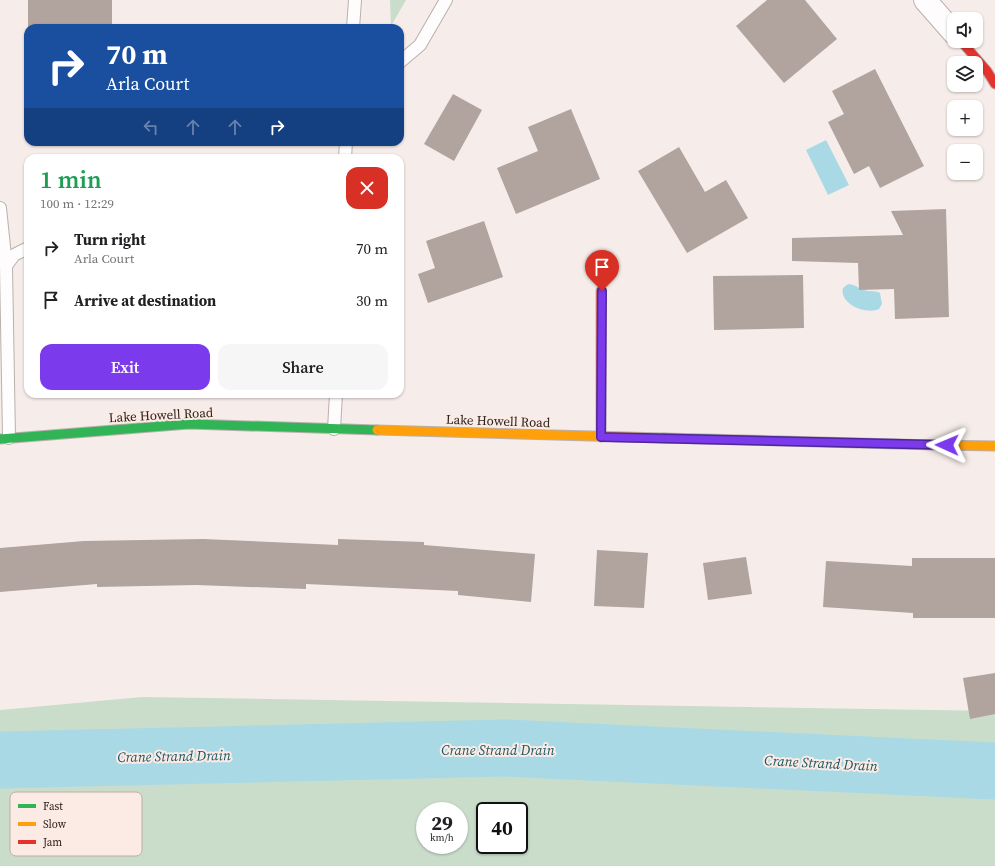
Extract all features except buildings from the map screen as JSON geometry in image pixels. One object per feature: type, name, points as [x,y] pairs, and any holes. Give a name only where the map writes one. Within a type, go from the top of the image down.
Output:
[{"type":"street","points":[[925,0],[947,25]]},
{"type":"street","points":[[967,48],[987,71],[995,84]]},
{"type":"street","points":[[601,437],[602,291]]},
{"type":"street","name":"Lake Howell Road","points":[[5,438],[189,424],[601,437],[995,446]]},
{"type":"lane","points":[[353,24],[355,0]]},
{"type":"lane","points":[[404,59],[420,45],[446,0]]},
{"type":"lane","points":[[0,208],[6,266],[5,438]]},
{"type":"lane","points":[[6,266],[14,255],[24,250]]},
{"type":"lane","points":[[334,429],[336,398]]},
{"type":"green space","points":[[390,0],[406,0],[392,24],[391,24]]},
{"type":"green space","points":[[142,697],[995,711],[995,866],[0,866],[0,710]]},
{"type":"water","points":[[826,140],[849,185],[828,195],[806,150]]},
{"type":"water","points":[[848,284],[864,290],[880,293],[882,304],[879,309],[861,309],[849,303],[843,294],[843,288]]},
{"type":"waterway","name":"Crane Strand Drain","points":[[0,760],[505,748],[995,771]]},
{"type":"traffic: fast","points":[[0,439],[189,424],[377,430]]},
{"type":"traffic: fast","points":[[664,438],[936,445]]},
{"type":"traffic: slow","points":[[377,430],[664,438]]},
{"type":"traffic: slow","points":[[936,445],[995,446]]},
{"type":"traffic: jam","points":[[967,48],[987,71],[995,84]]},
{"type":"traffic: jam","points":[[601,291],[601,437]]},
{"type":"route","points":[[602,291],[601,437],[947,445]]}]
